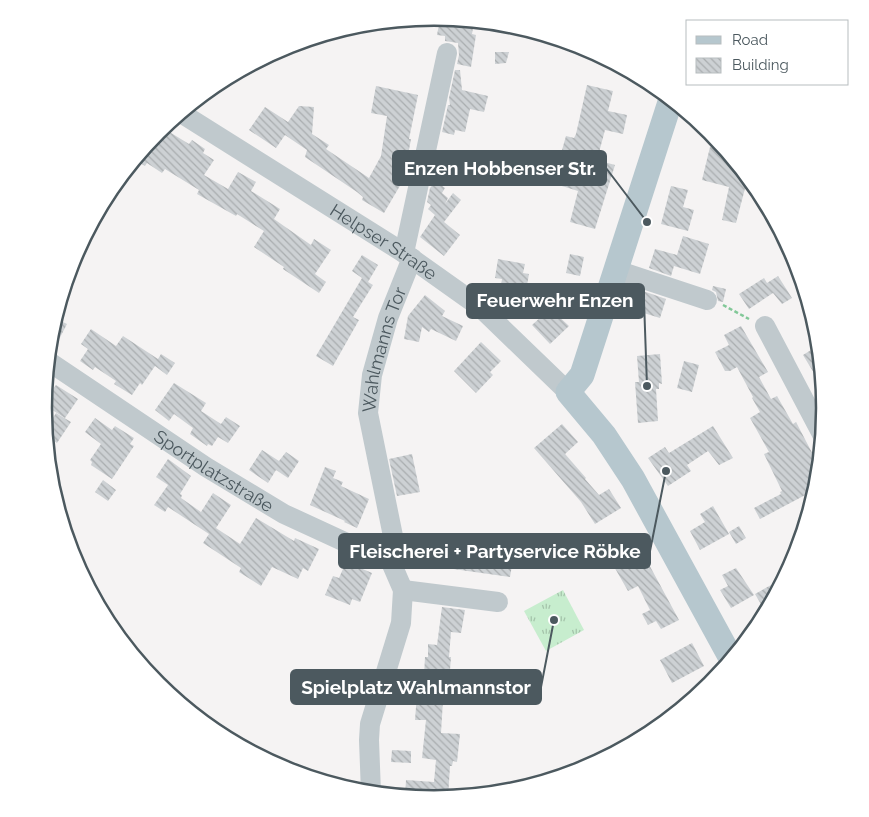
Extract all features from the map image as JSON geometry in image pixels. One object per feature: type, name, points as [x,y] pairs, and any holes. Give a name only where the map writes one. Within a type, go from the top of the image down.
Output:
[{"type":"main road","points":[[669,107],[582,376],[568,392],[604,435],[633,479],[728,653]]},
{"type":"street","name":"Wahlmanns Tor","points":[[390,560],[394,541],[368,413],[372,374],[408,256],[447,53]]},
{"type":"street","name":"Helpser Straße","points":[[187,117],[408,256],[480,307],[568,392]]},
{"type":"street","points":[[616,270],[707,300]]},
{"type":"street","points":[[765,326],[816,423]]},
{"type":"street","name":"Sportplatzstraße","points":[[55,367],[206,467],[284,514],[360,549],[390,560]]},
{"type":"street","points":[[371,785],[370,724],[401,623],[404,590],[390,560]]},
{"type":"street","points":[[404,590],[498,602]]},
{"type":"path","points":[[707,300],[724,305],[765,326]]},
{"type":"green space","points":[[563,590],[584,630],[546,651],[524,611]]},
{"type":"building","points":[[439,26],[473,29],[472,34],[476,35],[471,67],[457,64],[459,55],[458,43],[445,41],[445,36],[437,35]]},
{"type":"building","points":[[495,52],[509,52],[506,63],[495,64]]},
{"type":"building","points":[[455,70],[460,70],[462,90],[488,96],[484,112],[470,109],[465,132],[455,130],[454,135],[442,132],[448,105],[450,105],[449,98]]},
{"type":"building","points":[[587,85],[613,91],[608,111],[627,115],[623,134],[605,130],[597,160],[615,165],[595,229],[570,222],[578,191],[562,186],[570,153],[562,150],[566,136],[574,138],[576,134]]},
{"type":"building","points":[[376,86],[418,95],[409,139],[411,139],[407,161],[411,163],[409,175],[401,184],[384,213],[362,200],[363,197],[357,192],[305,157],[307,150],[285,135],[276,148],[249,130],[265,107],[288,122],[299,106],[314,107],[312,134],[329,145],[326,149],[369,178],[381,156],[387,116],[371,113]]},
{"type":"building","points":[[170,132],[189,144],[192,140],[205,149],[203,153],[214,160],[204,175],[228,189],[238,172],[256,182],[251,191],[280,209],[274,219],[311,245],[314,239],[331,250],[315,274],[326,282],[319,293],[254,247],[264,231],[237,214],[236,216],[197,194],[199,190],[165,169],[162,173],[147,163],[145,166],[141,164]]},
{"type":"building","points":[[710,147],[715,149],[722,156],[745,187],[736,223],[722,220],[729,187],[702,180]]},
{"type":"building","points":[[436,181],[445,188],[442,193],[448,198],[445,204],[453,193],[461,200],[444,222],[460,235],[444,256],[420,237],[435,215],[428,209],[431,205],[427,202],[430,188]]},
{"type":"building","points":[[671,186],[688,190],[683,207],[694,210],[688,231],[661,224]]},
{"type":"building","points":[[683,236],[709,244],[700,274],[674,266],[671,276],[649,268],[655,249],[677,255]]},
{"type":"building","points":[[570,254],[584,257],[580,276],[566,273]]},
{"type":"building","points":[[362,255],[378,265],[368,282],[373,285],[353,317],[359,320],[333,366],[316,356],[362,278],[352,271]]},
{"type":"building","points":[[498,259],[525,264],[523,273],[529,274],[524,302],[499,297],[502,279],[495,278]]},
{"type":"building","points":[[778,276],[792,298],[782,304],[773,293],[749,309],[739,294],[764,278],[767,283]]},
{"type":"building","points":[[551,285],[566,300],[554,312],[569,326],[550,344],[532,325],[542,316],[530,304]]},
{"type":"building","points":[[713,286],[726,289],[723,302],[718,301],[716,292],[712,290]]},
{"type":"building","points":[[643,291],[666,299],[660,318],[637,311]]},
{"type":"building","points":[[425,295],[445,311],[442,316],[463,326],[456,341],[431,329],[429,332],[422,327],[419,342],[404,339],[408,316]]},
{"type":"building","points":[[63,322],[67,324],[59,339]]},
{"type":"building","points":[[741,326],[768,372],[759,377],[771,399],[777,396],[793,424],[796,422],[813,455],[807,494],[760,519],[754,508],[781,494],[780,492],[782,491],[764,454],[769,452],[750,418],[760,412],[753,397],[737,367],[730,371],[725,371],[715,352],[729,345],[724,335]]},
{"type":"building","points":[[91,329],[116,346],[123,336],[158,359],[161,354],[175,363],[167,375],[155,366],[142,385],[140,383],[132,395],[114,384],[116,381],[95,367],[93,370],[80,361],[88,349],[81,344]]},
{"type":"building","points":[[481,342],[501,361],[490,372],[493,375],[476,393],[454,371]]},
{"type":"building","points":[[812,350],[815,375],[803,355]]},
{"type":"building","points":[[660,354],[662,384],[659,383],[659,389],[656,389],[658,421],[638,423],[635,382],[639,382],[637,356]]},
{"type":"building","points":[[684,361],[699,365],[692,392],[677,388]]},
{"type":"building","points":[[174,383],[206,403],[201,411],[221,424],[226,417],[240,426],[228,443],[218,437],[212,446],[208,444],[207,446],[190,434],[193,428],[174,414],[169,421],[155,410]]},
{"type":"building","points":[[56,385],[78,399],[65,418],[52,410],[53,389]]},
{"type":"building","points":[[56,413],[71,422],[57,443],[54,441],[52,419]]},
{"type":"building","points":[[95,418],[112,430],[115,426],[134,438],[130,444],[134,446],[112,479],[91,465],[92,462],[90,460],[101,444],[85,432]]},
{"type":"building","points":[[562,424],[578,442],[565,454],[599,495],[609,489],[621,508],[595,524],[581,502],[534,448]]},
{"type":"building","points":[[713,426],[733,458],[719,465],[708,451],[687,465],[691,471],[668,486],[648,458],[665,447],[669,453]]},
{"type":"building","points":[[262,450],[279,461],[286,452],[299,461],[288,478],[276,470],[268,483],[249,470]]},
{"type":"building","points":[[412,454],[420,492],[397,496],[389,459]]},
{"type":"building","points":[[168,459],[191,476],[180,494],[182,495],[181,498],[201,512],[213,493],[231,505],[216,528],[240,544],[256,518],[294,541],[295,538],[319,549],[308,571],[303,568],[298,579],[272,567],[261,586],[239,572],[241,568],[203,543],[209,534],[168,507],[165,512],[154,505],[168,485],[156,477]]},
{"type":"building","points":[[325,467],[336,471],[333,478],[343,482],[341,486],[369,499],[357,528],[310,505]]},
{"type":"building","points":[[103,480],[116,490],[108,501],[95,492]]},
{"type":"building","points":[[713,506],[729,534],[700,550],[690,531],[705,522],[700,514]]},
{"type":"building","points":[[739,526],[746,538],[736,544],[729,532]]},
{"type":"building","points":[[436,542],[514,553],[510,577],[432,566]]},
{"type":"building","points":[[639,546],[679,620],[661,629],[656,621],[648,625],[642,614],[650,610],[638,586],[628,591],[612,563],[618,560],[617,558]]},
{"type":"building","points":[[346,562],[372,573],[360,602],[352,599],[350,605],[325,595],[333,576],[339,578]]},
{"type":"building","points":[[736,568],[754,595],[731,608],[720,590],[728,586],[722,575]]},
{"type":"building","points":[[771,585],[772,588],[762,606],[755,594]]},
{"type":"building","points":[[442,607],[465,610],[461,633],[451,632],[449,657],[451,657],[450,670],[467,671],[466,686],[444,684],[441,733],[460,734],[457,762],[453,761],[452,766],[450,766],[448,790],[405,790],[406,780],[434,782],[436,760],[422,758],[426,720],[415,720],[417,694],[423,694],[425,657],[428,657],[428,644],[437,645]]},
{"type":"building","points":[[692,643],[704,666],[672,683],[660,660]]},
{"type":"building","points":[[392,750],[411,751],[411,763],[391,762]]},
{"type":"place","name":"Enzen Hobbenser Str.","points":[[647,222]]},
{"type":"place","name":"Feuerwehr Enzen","points":[[647,386]]},
{"type":"place","name":"Fleischerei + Partyservice Röbke","points":[[666,471]]},
{"type":"place","name":"Spielplatz Wahlmannstor","points":[[554,620]]}]
